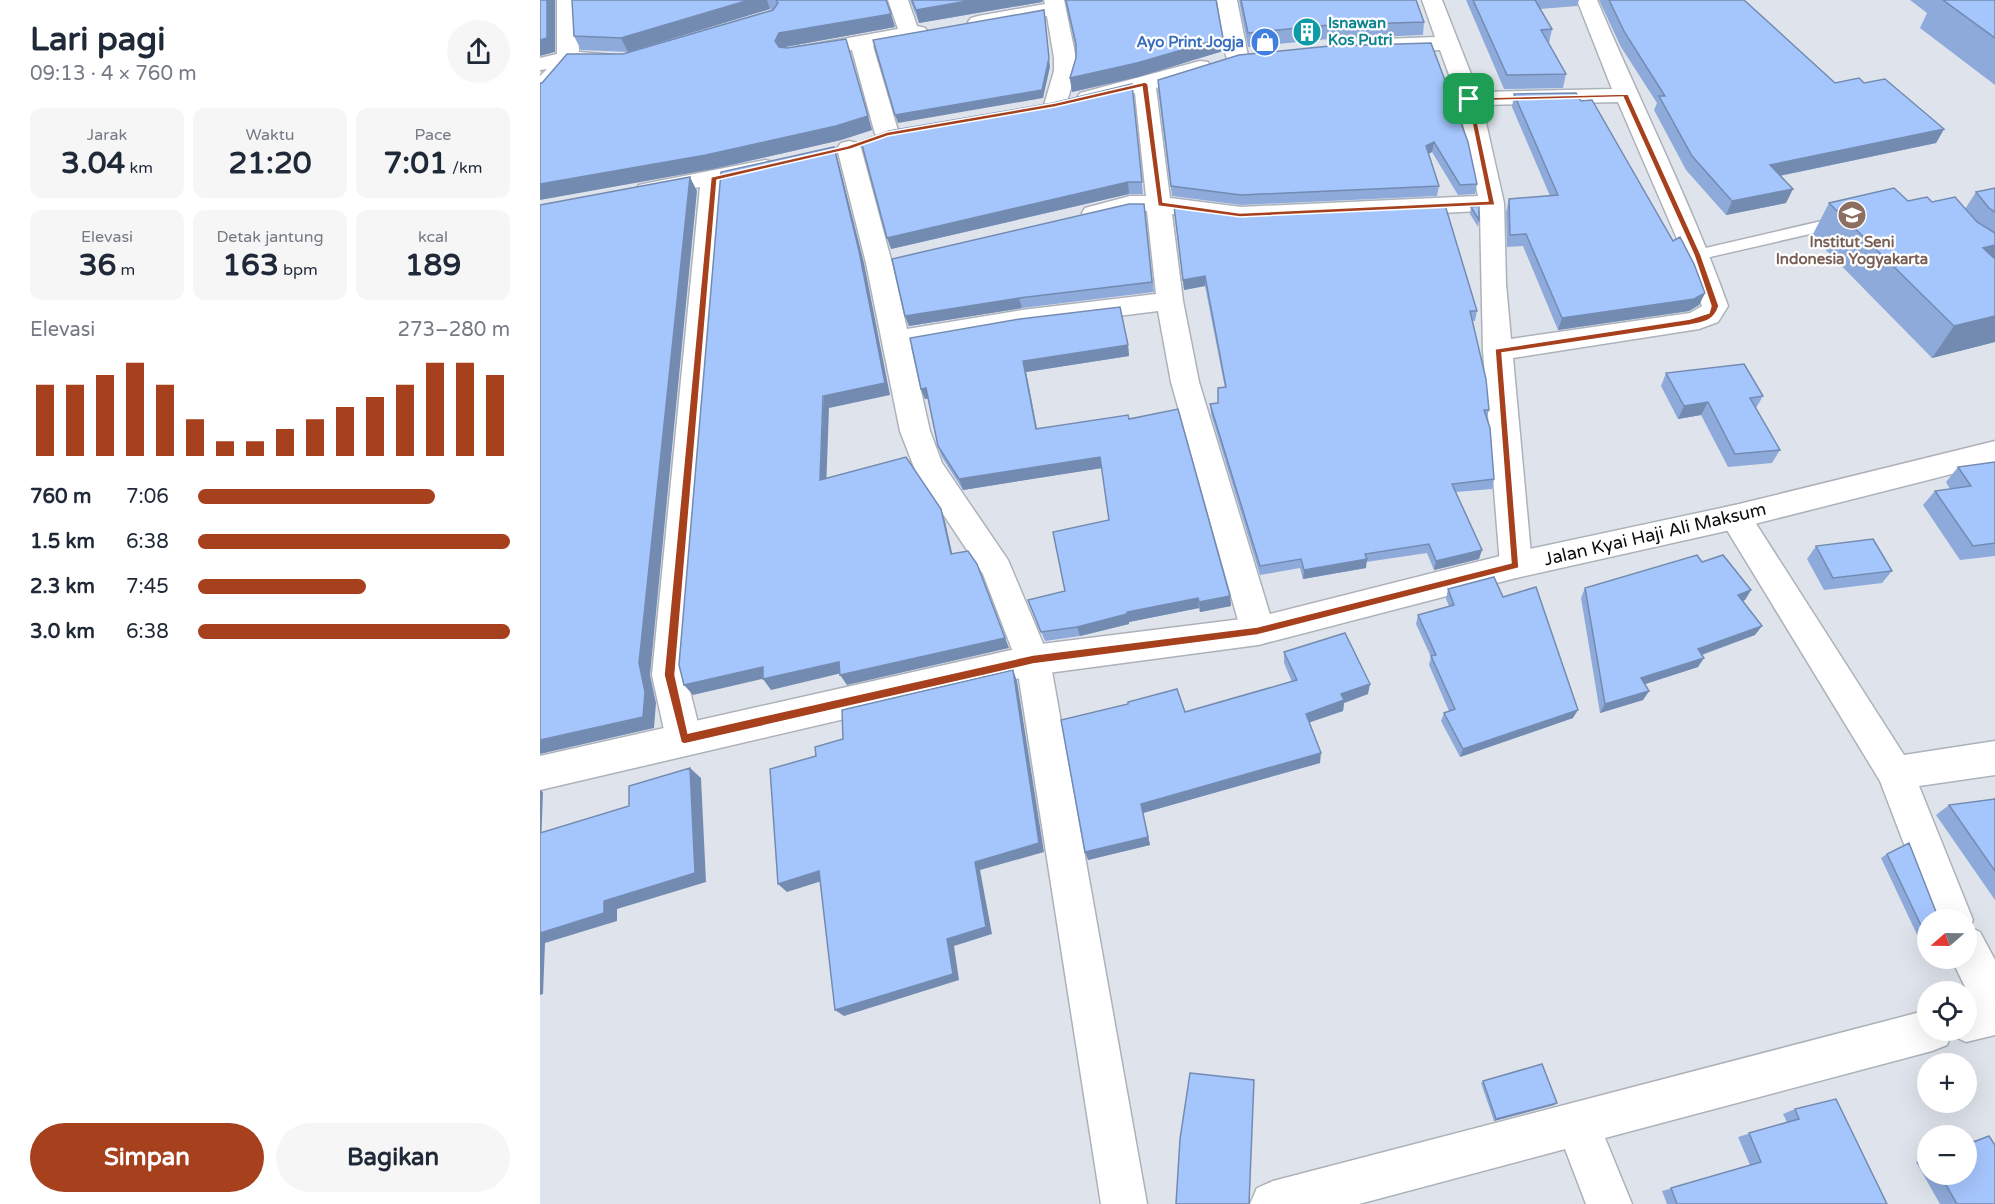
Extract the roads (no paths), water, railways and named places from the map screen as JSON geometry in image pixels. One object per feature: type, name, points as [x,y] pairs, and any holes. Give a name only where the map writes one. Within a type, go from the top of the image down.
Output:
[{"type":"street","points":[[540,90],[568,58],[567,0]]},
{"type":"street","points":[[898,0],[910,34]]},
{"type":"street","points":[[955,26],[1055,4],[1065,58],[1065,71],[1044,107],[1145,84],[1248,55],[1227,0]]},
{"type":"street","points":[[1432,0],[1469,99],[1492,203],[1497,351],[1516,565]]},
{"type":"street","points":[[1497,351],[1706,319],[1712,314],[1715,306],[1697,255],[1626,95],[1587,0]]},
{"type":"street","points":[[793,54],[933,30]]},
{"type":"street","points":[[861,43],[887,134]]},
{"type":"street","points":[[1362,46],[1449,43]]},
{"type":"street","points":[[540,64],[568,58],[628,60]]},
{"type":"street","points":[[1145,84],[1170,301],[1185,382],[1257,631]]},
{"type":"street","points":[[1469,99],[1626,95]]},
{"type":"street","points":[[909,130],[887,134],[838,150],[890,260],[895,340],[915,431],[928,467],[997,569],[1033,660],[1124,1204]]},
{"type":"street","points":[[632,193],[781,163]]},
{"type":"street","points":[[684,739],[669,675],[713,178]]},
{"type":"street","points":[[1073,218],[1130,204],[1160,204],[1240,215],[1492,203]]},
{"type":"street","points":[[895,340],[1033,317],[1170,301]]},
{"type":"street","name":"Jalan Kyai Haji Ali Maksum","points":[[540,773],[1033,660],[1257,631],[1516,565],[1735,518],[1995,452]]},
{"type":"street","points":[[1735,518],[1895,773],[1949,909]]},
{"type":"street","points":[[1895,773],[1995,758]]},
{"type":"street","points":[[1977,968],[1995,1003]]},
{"type":"street","points":[[1977,1019],[1995,1014]]},
{"type":"street","points":[[1295,1201],[1577,1122],[1917,1034]]},
{"type":"street","points":[[1577,1122],[1609,1204]]},
{"type":"lane","points":[[1697,255],[1855,218]]},
{"type":"place","name":"Isnawan Kos Putri","points":[[1307,32]]},
{"type":"place","name":"Ayo Print Jogja","points":[[1265,42]]},
{"type":"place","name":"Institut Seni Indonesia Yogyakarta","points":[[1852,215]]}]
